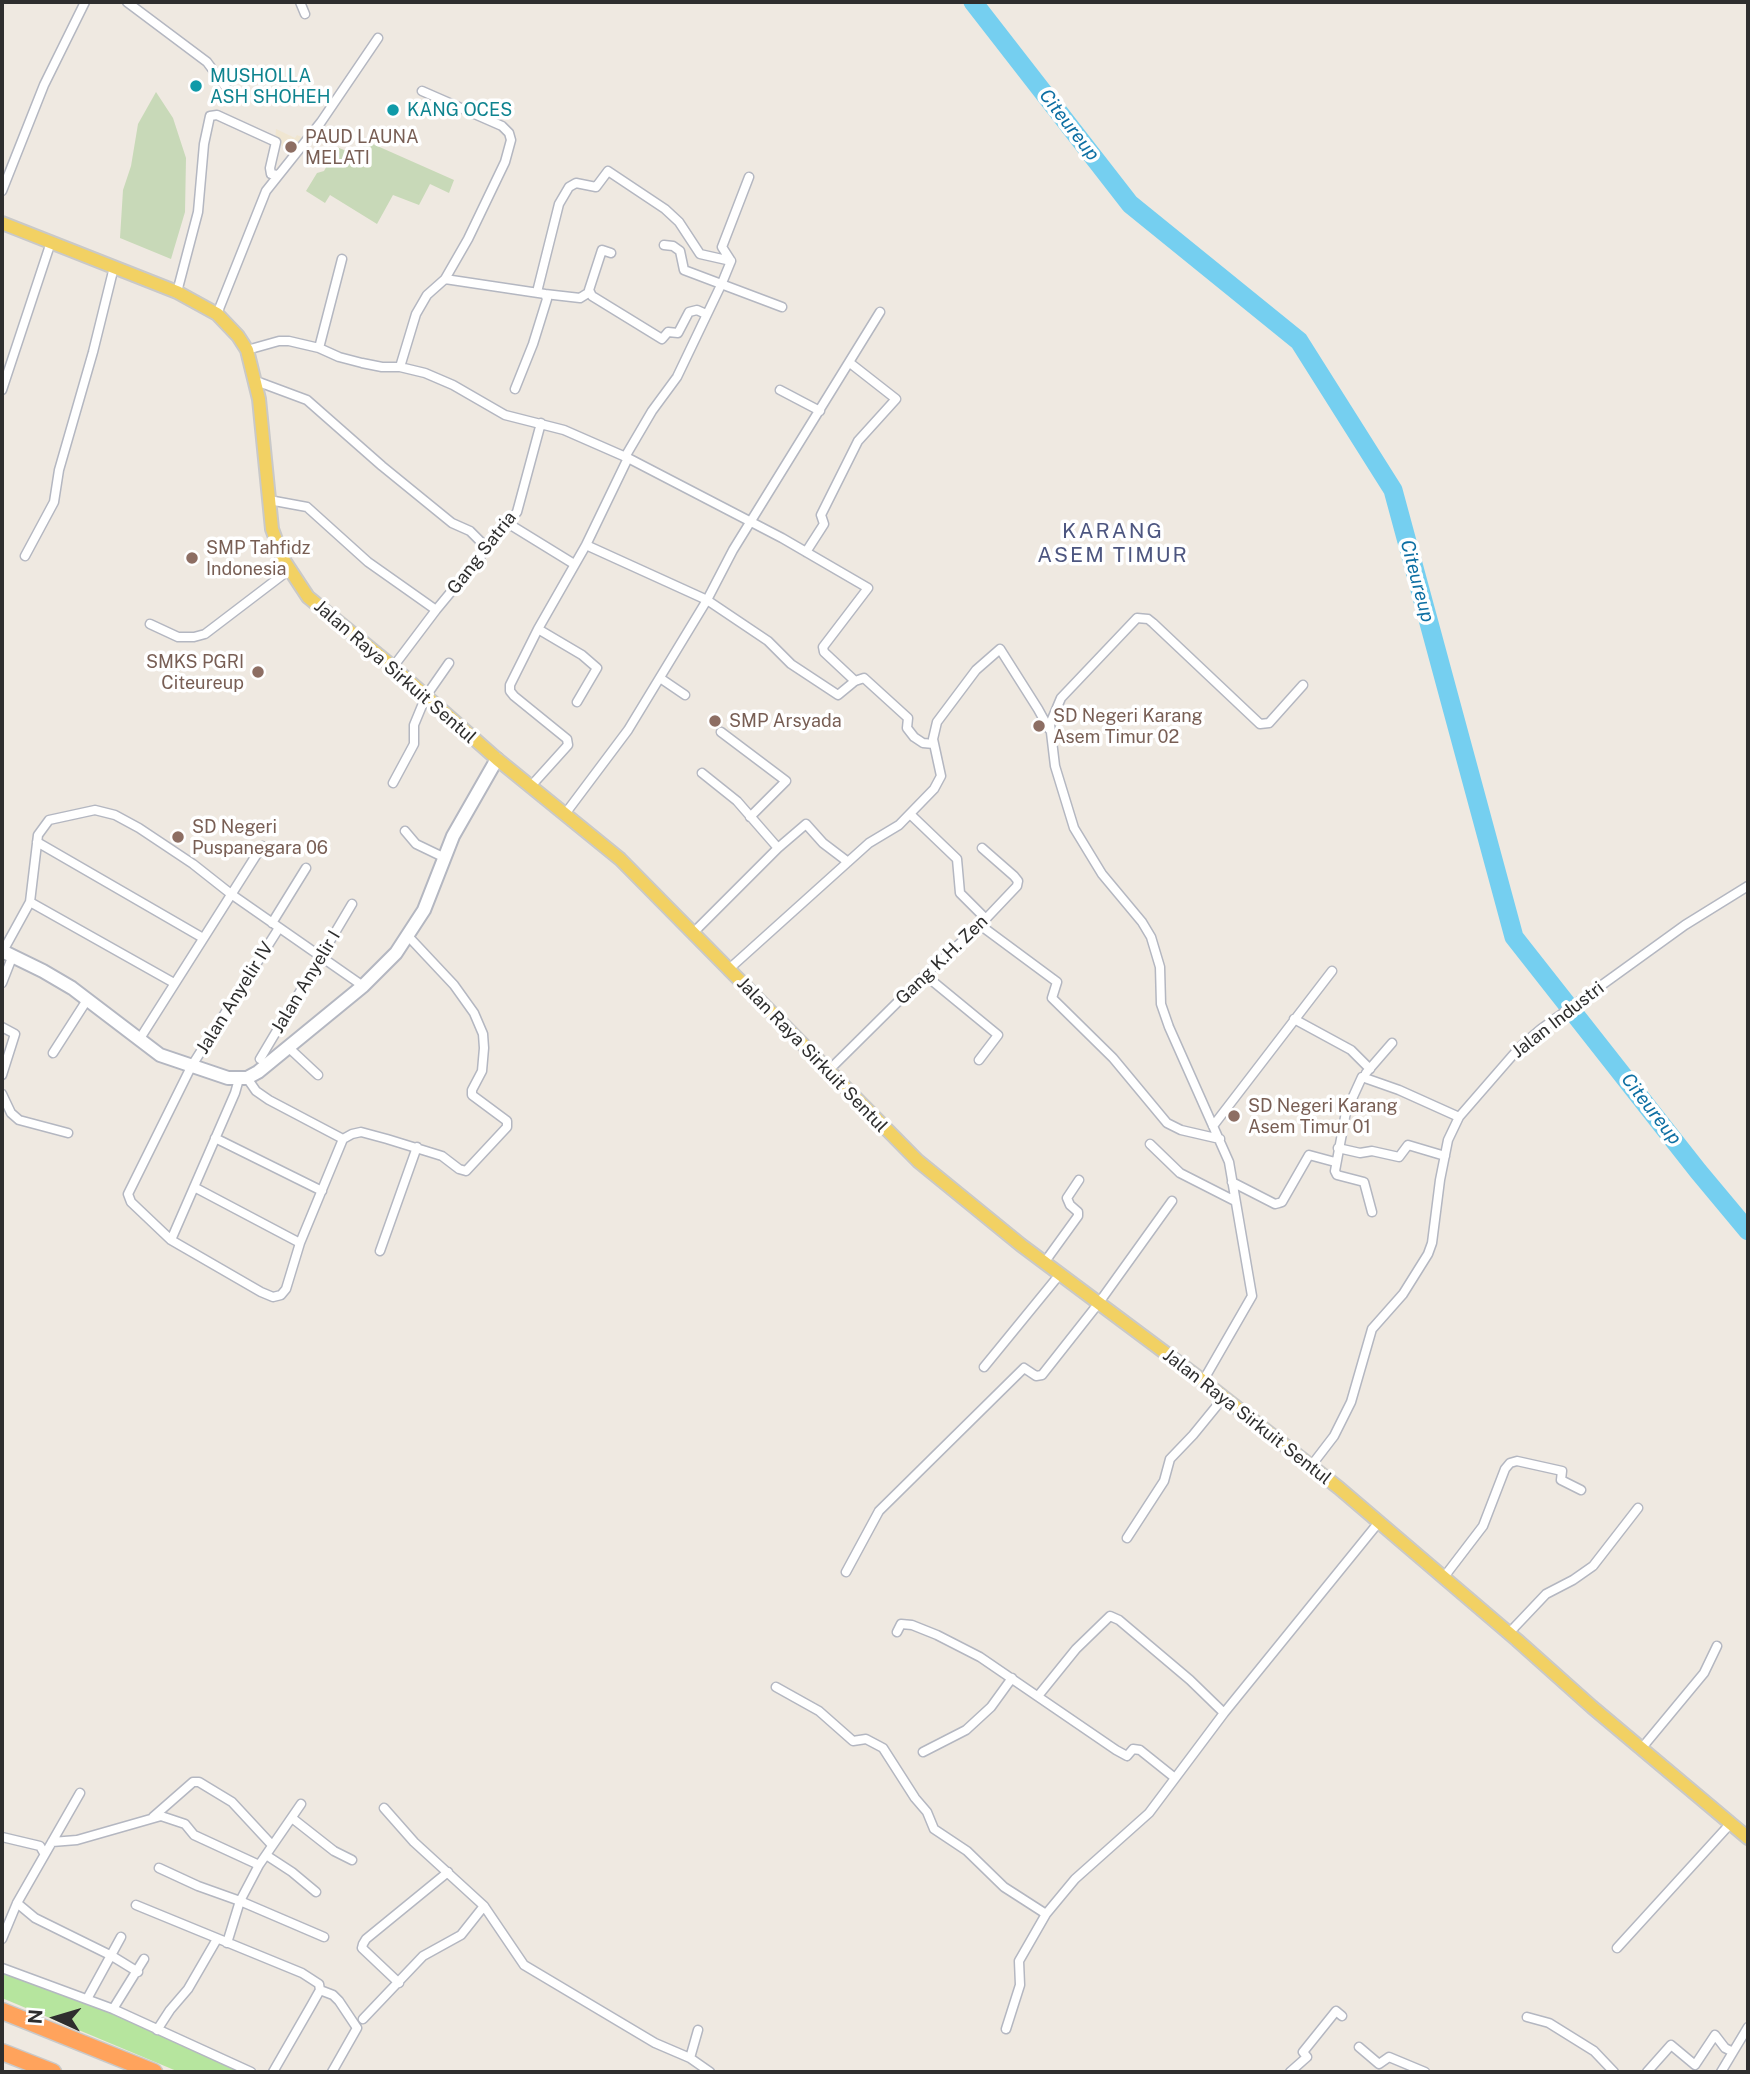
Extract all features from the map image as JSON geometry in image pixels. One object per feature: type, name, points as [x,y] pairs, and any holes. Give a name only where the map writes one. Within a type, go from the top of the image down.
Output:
[{"type":"highway","points":[[2,2011],[154,2072]]},
{"type":"highway","points":[[2,2052],[53,2072]]},
{"type":"main road","name":"Jalan Raya Sirkuit Sentul","points":[[2,223],[177,292],[217,314],[247,350],[256,381],[269,500],[278,548],[289,570],[309,597],[393,667],[497,760],[620,859],[918,1161],[1044,1263],[1203,1381],[1311,1466],[1748,1838]]},
{"type":"street","points":[[2,191],[39,97],[85,2]]},
{"type":"street","points":[[127,2],[207,62],[233,97]]},
{"type":"street","points":[[300,2],[305,14]]},
{"type":"street","points":[[217,314],[266,191],[321,122],[378,38]]},
{"type":"street","points":[[400,367],[416,314],[428,295],[444,279],[486,204],[505,162],[511,140],[509,132],[502,126],[422,91]]},
{"type":"street","points":[[177,292],[198,212],[204,144],[210,116],[216,115],[276,142],[270,168],[271,174],[278,175]]},
{"type":"street","points":[[541,293],[559,205],[569,187],[576,183],[596,187],[608,171],[665,209],[679,222],[700,254],[731,261]]},
{"type":"street","points":[[731,261],[722,247],[749,177]]},
{"type":"street","points":[[2,390],[51,242]]},
{"type":"street","points":[[664,245],[673,246],[680,251],[684,270],[722,282],[782,307]]},
{"type":"street","points":[[444,279],[580,298],[589,293],[601,250],[611,253]]},
{"type":"street","points":[[319,348],[342,259]]},
{"type":"street","points":[[531,786],[568,745],[567,739],[510,691],[510,685],[538,629],[586,545],[626,458],[652,411],[677,377],[731,261]]},
{"type":"street","points":[[25,556],[54,502],[59,470],[114,267]]},
{"type":"street","points":[[515,389],[547,299],[541,293]]},
{"type":"street","points":[[589,293],[662,339],[668,331],[679,331],[689,312],[697,310],[706,314]]},
{"type":"street","points":[[565,814],[628,730],[707,600],[714,582],[880,312]]},
{"type":"street","points":[[247,350],[279,341],[319,348],[362,363],[400,367],[453,385],[505,415],[580,436],[751,522],[868,588],[823,647],[824,652],[855,681]]},
{"type":"street","points":[[806,552],[824,524],[821,515],[858,441],[896,398],[850,363]]},
{"type":"street","points":[[256,381],[307,400],[392,474],[453,523],[470,531],[487,548]]},
{"type":"street","points":[[780,390],[820,411]]},
{"type":"street","name":"Gang Satria","points":[[393,667],[517,512],[541,423]]},
{"type":"street","points":[[269,500],[307,507],[368,562],[436,610]]},
{"type":"street","points":[[509,524],[575,564]]},
{"type":"street","points":[[586,545],[707,600],[768,641],[792,664],[838,695],[855,681],[864,678],[908,718],[907,728],[914,737],[923,743],[934,744]]},
{"type":"street","points":[[150,624],[178,637],[205,634],[289,570]]},
{"type":"street","points":[[1050,732],[1053,714],[1061,698],[1137,618],[1148,619],[1153,623],[1260,724],[1269,723],[1303,685]]},
{"type":"street","points":[[538,629],[582,655],[597,668],[577,702]]},
{"type":"street","points":[[729,969],[869,843],[895,829],[934,789],[941,771],[934,744],[934,731],[940,718],[976,670],[1000,649],[1050,732],[1060,789],[1081,844],[1151,937],[1159,961],[1161,1004],[1229,1162],[1252,1296],[1203,1381]]},
{"type":"street","points":[[393,783],[414,744],[414,725],[426,696],[449,663]]},
{"type":"street","points":[[660,678],[685,695]]},
{"type":"street","points":[[721,732],[786,781],[750,817]]},
{"type":"street","points":[[408,936],[454,985],[474,1013],[483,1034],[484,1063],[472,1095],[508,1124],[506,1129],[466,1171],[442,1156],[361,1132],[343,1139],[281,1296],[273,1297],[261,1292],[171,1240],[243,1078],[288,1048],[363,986],[396,953],[424,910],[443,857],[475,795],[497,760]]},
{"type":"street","points":[[702,773],[737,801],[778,848]]},
{"type":"street","points":[[2,983],[6,952],[30,902],[37,842],[43,826],[56,817],[95,810],[115,815],[139,828],[363,986]]},
{"type":"street","points":[[910,814],[957,859],[960,893],[983,922],[1057,982],[1052,998],[1113,1058],[1167,1123],[1181,1130],[1220,1139]]},
{"type":"street","points":[[693,933],[778,848],[806,824],[848,862]]},
{"type":"street","points":[[405,831],[415,844],[443,857]]},
{"type":"street","points":[[37,842],[203,938]]},
{"type":"street","points":[[139,1040],[262,846]]},
{"type":"street","name":"Gang K.H. Zen","points":[[828,1071],[983,922],[1018,883],[1007,869],[982,848]]},
{"type":"street","name":"Jalan Anyelir IV","points":[[171,1240],[131,1202],[128,1194],[191,1067],[276,926],[306,868]]},
{"type":"street","name":"Jalan Industri","points":[[1311,1466],[1334,1436],[1351,1402],[1372,1329],[1404,1294],[1426,1259],[1432,1243],[1445,1156],[1450,1135],[1459,1117],[1513,1054],[1541,1029],[1685,925],[1748,886]]},
{"type":"street","points":[[30,902],[174,983]]},
{"type":"street","name":"Jalan Anyelir I","points":[[260,1059],[352,904]]},
{"type":"street","points":[[6,952],[56,978],[160,1055],[228,1078],[243,1078],[269,1100],[343,1139]]},
{"type":"street","points":[[1213,1126],[1332,971]]},
{"type":"street","points":[[925,975],[998,1035],[979,1060]]},
{"type":"street","points":[[53,1053],[87,1000]]},
{"type":"street","points":[[1294,1019],[1351,1050],[1370,1069]]},
{"type":"street","points":[[2,1027],[15,1034],[2,1075]]},
{"type":"street","points":[[1372,1212],[1364,1182],[1337,1175],[1335,1162],[1346,1112],[1362,1077],[1392,1043]]},
{"type":"street","points":[[288,1048],[318,1074]]},
{"type":"street","points":[[1362,1077],[1459,1117]]},
{"type":"street","points":[[2,1094],[11,1113],[19,1120],[68,1133]]},
{"type":"street","points":[[215,1138],[322,1191]]},
{"type":"street","points":[[1150,1144],[1180,1173],[1235,1201]]},
{"type":"street","points":[[1338,1148],[1399,1157],[1408,1145],[1445,1156]]},
{"type":"street","points":[[380,1251],[417,1147]]},
{"type":"street","points":[[1232,1182],[1275,1204],[1282,1202],[1309,1155],[1335,1162]]},
{"type":"street","points":[[1044,1263],[1078,1216],[1067,1198],[1079,1180]]},
{"type":"street","points":[[194,1187],[300,1243]]},
{"type":"street","points":[[846,1572],[879,1511],[1024,1368],[1036,1376],[1042,1375],[1098,1304],[1172,1201]]},
{"type":"street","points":[[984,1367],[1060,1275]]},
{"type":"street","points":[[1127,1538],[1164,1481],[1170,1459],[1224,1397]]},
{"type":"street","points":[[1444,1577],[1479,1532],[1510,1463],[1517,1461],[1562,1471],[1561,1480],[1581,1490]]},
{"type":"street","points":[[1509,1633],[1546,1594],[1593,1566],[1638,1508]]},
{"type":"street","points":[[1006,2029],[1020,1984],[1019,1961],[1046,1914],[1075,1879],[1149,1813],[1224,1713],[1379,1522]]},
{"type":"street","points":[[1038,1696],[1076,1649],[1110,1616],[1119,1620],[1190,1680],[1224,1713]]},
{"type":"street","points":[[897,1632],[901,1624],[925,1629],[980,1657],[1116,1750],[1127,1756],[1133,1749],[1140,1750],[1175,1778]]},
{"type":"street","points":[[1641,1749],[1704,1673],[1717,1646]]},
{"type":"street","points":[[923,1752],[966,1730],[991,1707],[1012,1678]]},
{"type":"street","points":[[776,1687],[820,1712],[853,1741],[866,1739],[883,1748],[927,1812],[934,1829],[967,1851],[1004,1887],[1046,1914]]},
{"type":"street","points":[[153,1817],[193,1782],[199,1782],[232,1802],[271,1844]]},
{"type":"street","points":[[2,1939],[17,1903],[80,1793]]},
{"type":"street","points":[[226,1943],[240,1901],[271,1844],[283,1833],[301,1804]]},
{"type":"street","points":[[384,1808],[414,1842],[484,1906],[524,1965],[655,2043],[690,2058],[710,2072]]},
{"type":"street","points":[[52,1842],[78,1840],[118,1830],[153,1817],[166,1817],[185,1824],[194,1835],[260,1865]]},
{"type":"street","points":[[292,1818],[334,1851],[352,1860]]},
{"type":"street","points":[[1617,1948],[1731,1823]]},
{"type":"street","points":[[2,1837],[40,1846],[44,1853]]},
{"type":"street","points":[[266,1855],[316,1892]]},
{"type":"street","points":[[159,1868],[324,1937]]},
{"type":"street","points":[[399,1983],[362,1948],[363,1944],[448,1872]]},
{"type":"street","points":[[17,1903],[35,1918],[138,1972]]},
{"type":"street","points":[[136,1905],[308,1976],[319,1984],[320,1990],[273,2072]]},
{"type":"street","points":[[363,2018],[423,1956],[461,1935],[484,1906]]},
{"type":"street","points":[[88,1999],[121,1937]]},
{"type":"street","points":[[157,2030],[188,1989],[216,1939]]},
{"type":"street","points":[[113,2009],[144,1959]]},
{"type":"street","points":[[2,1968],[113,2009],[251,2072]]},
{"type":"street","points":[[320,1990],[333,1995],[358,2028],[332,2072]]},
{"type":"street","points":[[1290,2072],[1307,2057],[1303,2052],[1336,2011],[1342,2017]]},
{"type":"street","points":[[1527,2017],[1549,2023],[1594,2051],[1614,2072]]},
{"type":"street","points":[[1721,2072],[1748,2027]]},
{"type":"street","points":[[690,2058],[698,2030]]},
{"type":"street","points":[[1647,2072],[1671,2045],[1695,2065],[1715,2035],[1725,2048],[1733,2052]]},
{"type":"street","points":[[1360,2047],[1379,2064],[1389,2057],[1425,2072]]},
{"type":"shaded area","name":"PAUD LAUNA MELATI","points":[[276,129],[295,138],[297,135],[304,138],[293,153],[275,141]]},
{"type":"green space","points":[[156,92],[173,118],[186,158],[185,212],[171,259],[120,238],[123,190],[131,166],[138,124]]},
{"type":"green space","points":[[366,141],[454,180],[449,193],[430,184],[419,205],[393,195],[377,224],[330,195],[325,203],[306,191],[317,173],[324,171],[337,147],[358,156]]},
{"type":"green space","points":[[2,1968],[87,1999],[251,2072],[179,2072],[2,1998]]},
{"type":"waterway","name":"Citeureup","points":[[973,2],[1130,204],[1299,341],[1393,490],[1514,937],[1748,1231]]},
{"type":"place","name":"MUSHOLLA ASH SHOHEH","points":[[196,86]]},
{"type":"place","name":"KANG OCES","points":[[393,110]]},
{"type":"place","name":"PAUD LAUNA MELATI","points":[[291,147]]},
{"type":"place","name":"SMP Tahfidz Indonesia","points":[[192,558]]},
{"type":"place","name":"SMKS PGRI Citeureup","points":[[258,672]]},
{"type":"place","name":"SMP Arsyada","points":[[715,721]]},
{"type":"place","name":"SD Negeri Karang Asem Timur 02","points":[[1039,726]]},
{"type":"place","name":"SD Negeri Puspanegara 06","points":[[178,837]]},
{"type":"place","name":"SD Negeri Karang Asem Timur 01","points":[[1234,1116]]},
{"type":"district","name":"KARANG ASEM TIMUR","points":[[1113,544]]}]
